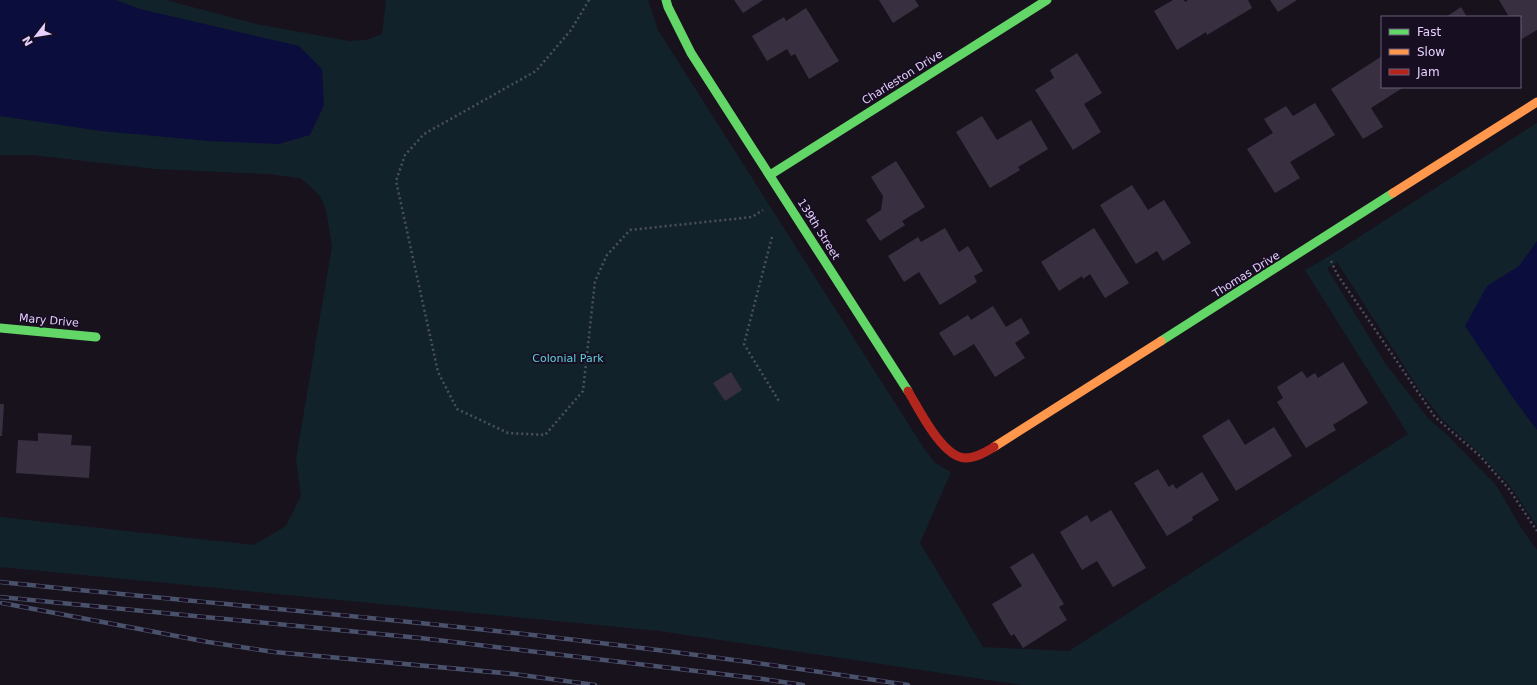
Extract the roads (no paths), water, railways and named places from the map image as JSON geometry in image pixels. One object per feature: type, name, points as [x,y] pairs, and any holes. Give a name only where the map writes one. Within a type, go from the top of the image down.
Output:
[{"type":"street","name":"139th Street","points":[[666,0],[691,53],[938,439],[952,455],[964,459]]},
{"type":"street","name":"Charleston Drive","points":[[770,175],[1047,0]]},
{"type":"street","name":"Thomas Drive","points":[[964,459],[980,456],[995,447],[1537,102]]},
{"type":"street","name":"Mary Drive","points":[[0,328],[96,337]]},
{"type":"railway","points":[[0,582],[504,632],[701,655],[908,685]]},
{"type":"railway","points":[[0,597],[420,638],[803,685]]},
{"type":"railway","points":[[2,603],[208,642],[274,652],[514,674],[595,685]]},
{"type":"park label","name":"Colonial Park","points":[[568,358]]}]
